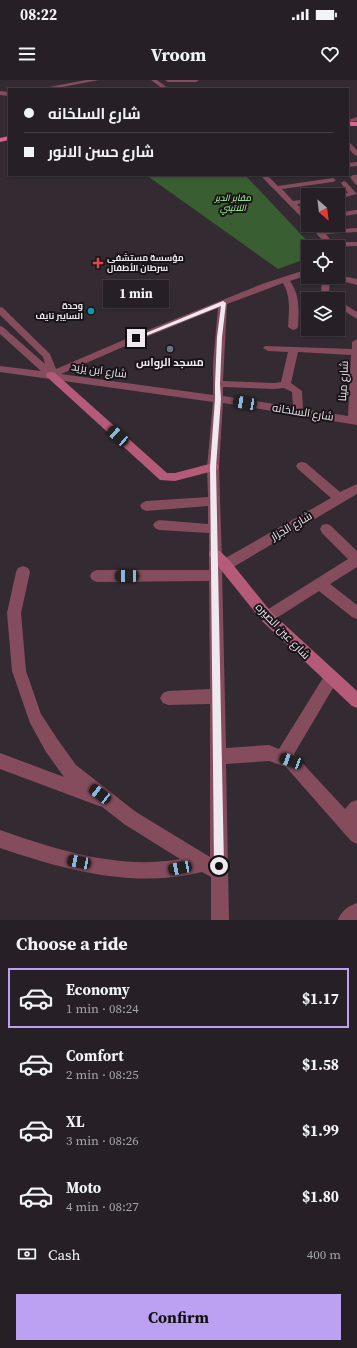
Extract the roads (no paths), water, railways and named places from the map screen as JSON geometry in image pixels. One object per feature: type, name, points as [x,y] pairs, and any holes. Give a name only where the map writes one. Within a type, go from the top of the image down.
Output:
[{"type":"street","points":[[48,88],[96,80]]},
{"type":"street","points":[[168,80],[196,80]]},
{"type":"street","points":[[152,82],[164,88]]},
{"type":"street","points":[[351,145],[357,154]]},
{"type":"street","points":[[264,176],[301,212]]},
{"type":"street","points":[[357,177],[353,177],[357,183]]},
{"type":"street","points":[[276,188],[333,180]]},
{"type":"street","points":[[344,182],[353,194],[345,196]]},
{"type":"street","points":[[291,203],[301,202]]},
{"type":"street","points":[[345,214],[355,212]]},
{"type":"street","points":[[345,231],[357,230]]},
{"type":"street","points":[[319,232],[327,240]]},
{"type":"street","points":[[345,244],[357,244]]},
{"type":"street","points":[[51,375],[136,338],[285,279],[301,274]]},
{"type":"street","points":[[285,279],[292,289],[294,298],[293,327]]},
{"type":"street","points":[[345,279],[357,282]]},
{"type":"street","points":[[220,920],[218,756],[219,565],[215,529],[213,467],[223,303]]},
{"type":"street","points":[[345,308],[357,316]]},
{"type":"street","points":[[0,310],[47,356],[52,367],[51,375]]},
{"type":"street","points":[[0,329],[164,477],[175,477],[213,467]]},
{"type":"street","points":[[268,348],[357,349]]},
{"type":"street","points":[[286,384],[294,349]]},
{"type":"street","name":"شارع مينا","points":[[355,420],[357,349]]},
{"type":"street","name":"شارع ابن يزيد","points":[[0,369],[218,399]]},
{"type":"street","points":[[217,384],[274,386],[286,384],[298,391],[298,412]]},
{"type":"street","name":"شارع السلخانه","points":[[218,399],[355,420]]},
{"type":"street","points":[[302,466],[339,498]]},
{"type":"street","name":"شارع الجزار","points":[[219,565],[357,488]]},
{"type":"street","points":[[146,506],[214,501]]},
{"type":"street","points":[[159,525],[215,529]]},
{"type":"street","points":[[267,617],[357,559],[326,529]]},
{"type":"street","points":[[97,576],[219,565]]},
{"type":"street","name":"شارع عين الصيره","points":[[219,565],[267,617],[357,701]]},
{"type":"street","points":[[23,572],[14,613],[19,671],[35,718],[52,746],[70,771],[130,818],[220,873]]},
{"type":"street","points":[[320,584],[357,614]]},
{"type":"street","points":[[283,758],[331,678]]},
{"type":"street","points":[[168,698],[218,696]]},
{"type":"street","points":[[218,756],[269,753],[291,761],[357,835]]},
{"type":"street","points":[[0,761],[109,802]]},
{"type":"street","points":[[345,821],[357,808]]},
{"type":"street","points":[[0,840],[39,854],[120,870],[168,870],[203,863]]},
{"type":"street","points":[[347,920],[357,912]]},
{"type":"place","name":"مؤسسة مستشفى سرطان الأطفال","points":[[98,263]]},
{"type":"place","name":"وحدة السايبر نايف","points":[[91,311]]},
{"type":"place","name":"مسجد الرواس","points":[[170,349]]},
{"type":"park label","name":"مقابر الدير اللاتيني","points":[[233,204]]}]
